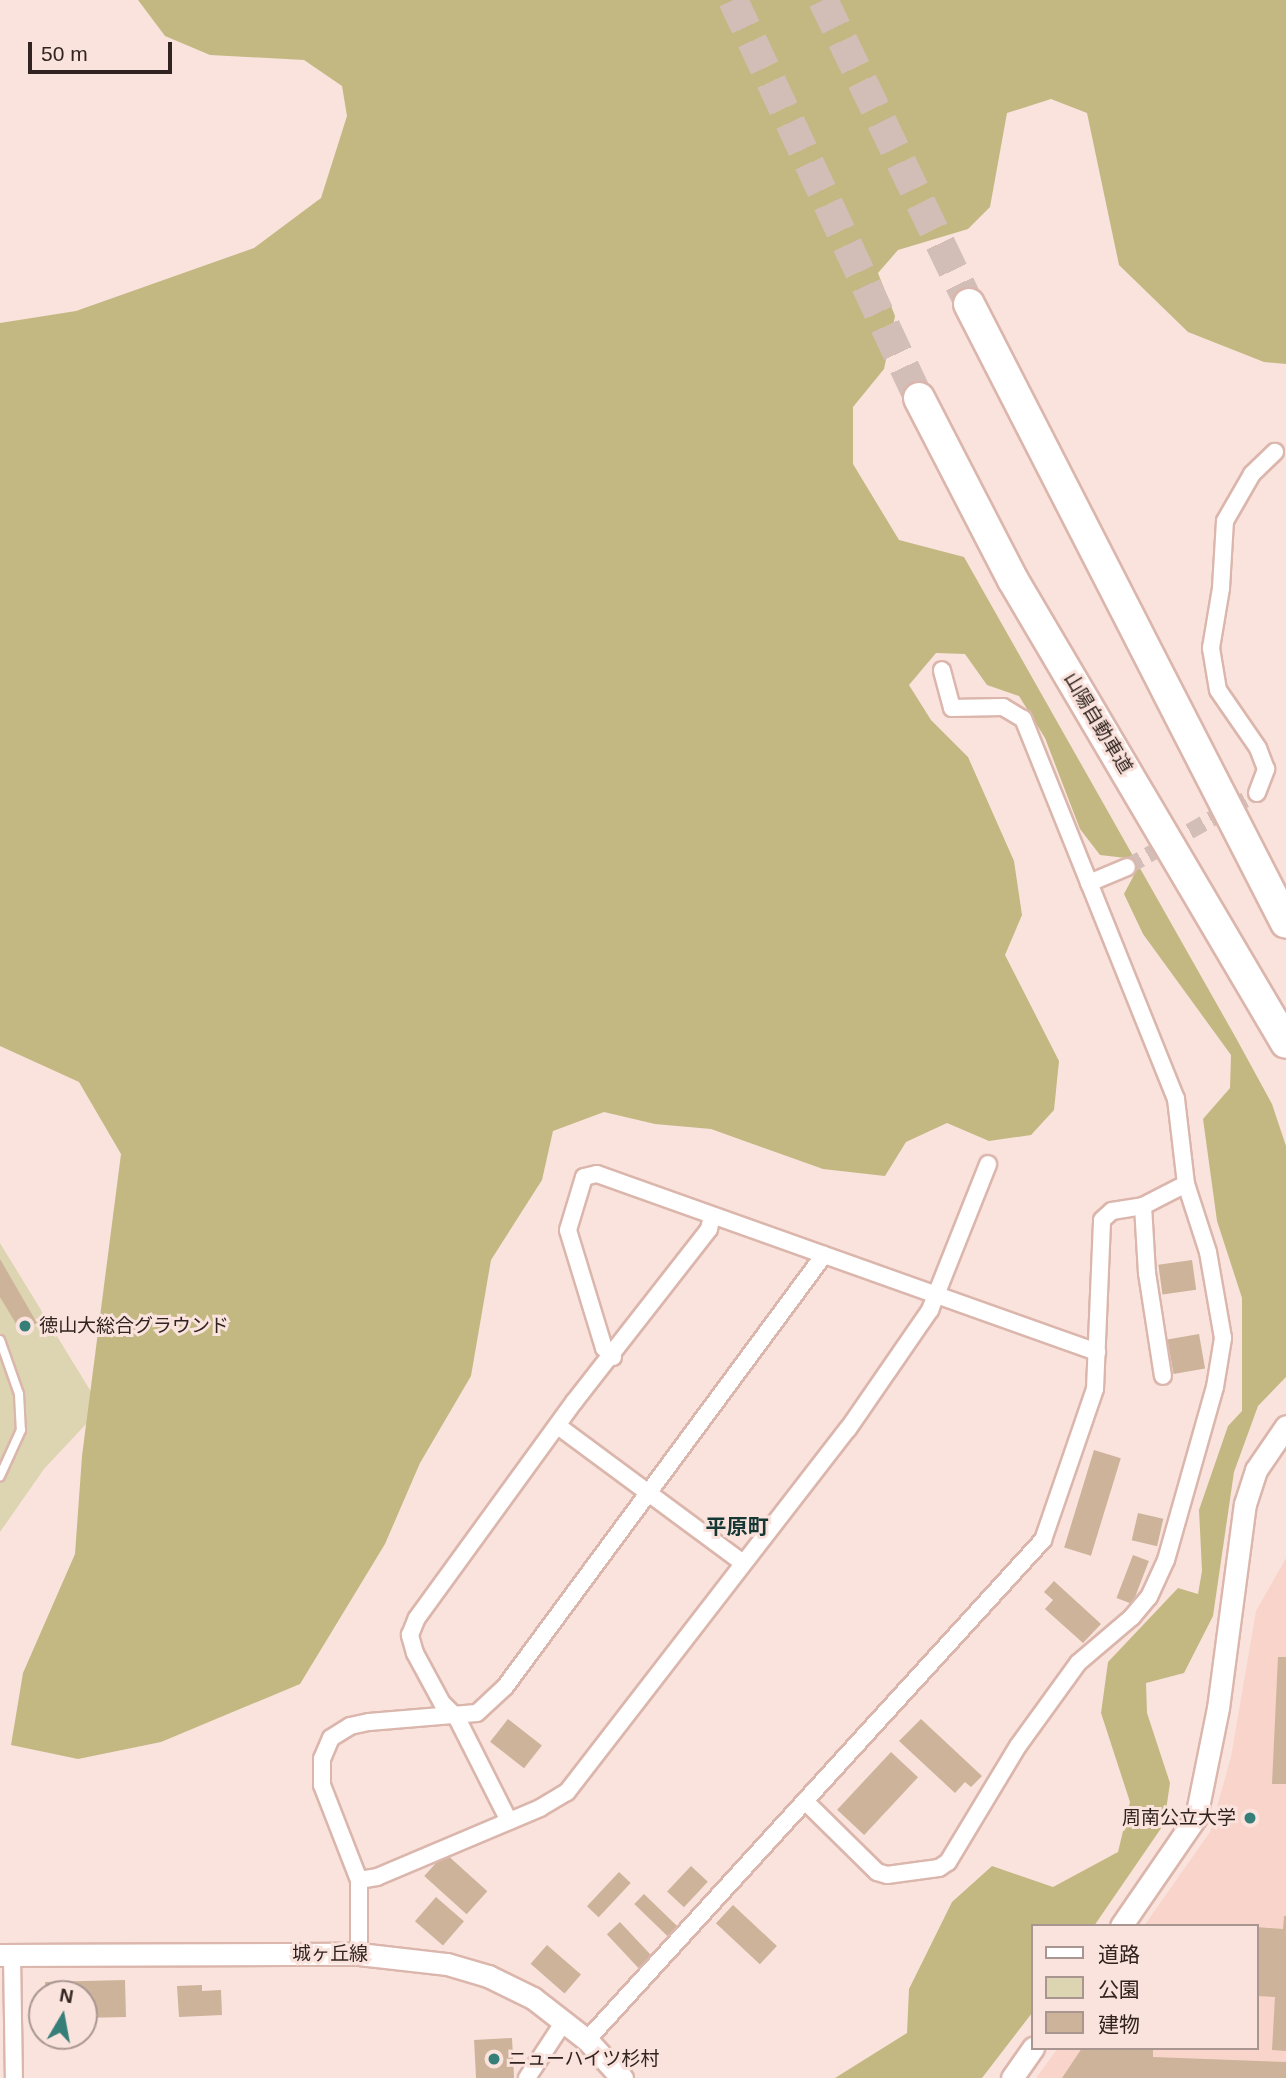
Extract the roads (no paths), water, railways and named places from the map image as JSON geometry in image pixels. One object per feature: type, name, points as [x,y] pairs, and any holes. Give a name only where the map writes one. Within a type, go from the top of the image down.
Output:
[{"type":"highway","points":[[969,304],[1286,923]]},
{"type":"highway","name":"山陽自動車道","points":[[919,398],[1013,580],[1286,1042]]},
{"type":"street","points":[[1257,793],[1266,769],[1258,748],[1218,690],[1211,648],[1221,588],[1225,521],[1252,474],[1275,452]]},
{"type":"street","points":[[807,1803],[877,1872],[887,1875],[939,1868],[948,1863],[1018,1746],[1078,1663],[1132,1617],[1149,1597],[1166,1560],[1215,1387],[1223,1338],[1208,1252],[1186,1184],[1176,1100],[1023,719],[1003,707],[952,708],[942,670]]},
{"type":"street","points":[[1089,883],[1127,867]]},
{"type":"street","points":[[359,1880],[377,1877],[509,1821],[567,1791],[848,1429],[938,1296],[988,1164]]},
{"type":"street","points":[[612,1357],[604,1348],[568,1230],[584,1177],[597,1174],[1097,1352]]},
{"type":"street","points":[[587,2039],[807,1803],[1043,1540],[1095,1389],[1102,1220],[1112,1211],[1143,1206],[1186,1184]]},
{"type":"street","points":[[1143,1206],[1147,1273],[1163,1376]]},
{"type":"street","points":[[509,1821],[457,1718],[442,1703],[410,1635],[417,1618],[558,1426],[709,1229],[712,1216]]},
{"type":"street","points":[[359,1954],[359,1880],[322,1785],[322,1759],[331,1738],[350,1726],[369,1722],[457,1718],[477,1713],[505,1687],[651,1494],[824,1255]]},
{"type":"street","points":[[558,1426],[743,1563]]},
{"type":"street","points":[[1122,1924],[1180,1844],[1199,1807],[1218,1708],[1245,1504],[1256,1471],[1286,1426]]},
{"type":"street","name":"城ヶ丘線","points":[[6,1955],[359,1954],[414,1958],[488,1976],[565,2021],[587,2039],[622,2078]]},
{"type":"street","points":[[6,1955],[14,2078]]},
{"type":"street","points":[[527,2078],[565,2021]]},
{"type":"street","points":[[1012,2078],[1032,2050]]},
{"type":"lane","points":[[0,1340],[19,1394],[21,1430],[0,1476]]},
{"type":"tunnel","points":[[733,0],[919,398]]},
{"type":"tunnel","points":[[823,0],[969,304]]},
{"type":"tunnel","points":[[1127,867],[1257,793]]},
{"type":"place","name":"徳山大総合グラウンド","points":[[25,1326]]},
{"type":"place","name":"周南公立大学","points":[[1250,1818]]},
{"type":"place","name":"ニューハイツ杉村","points":[[494,2059]]},
{"type":"district","name":"平原町","points":[[737,1527]]}]
